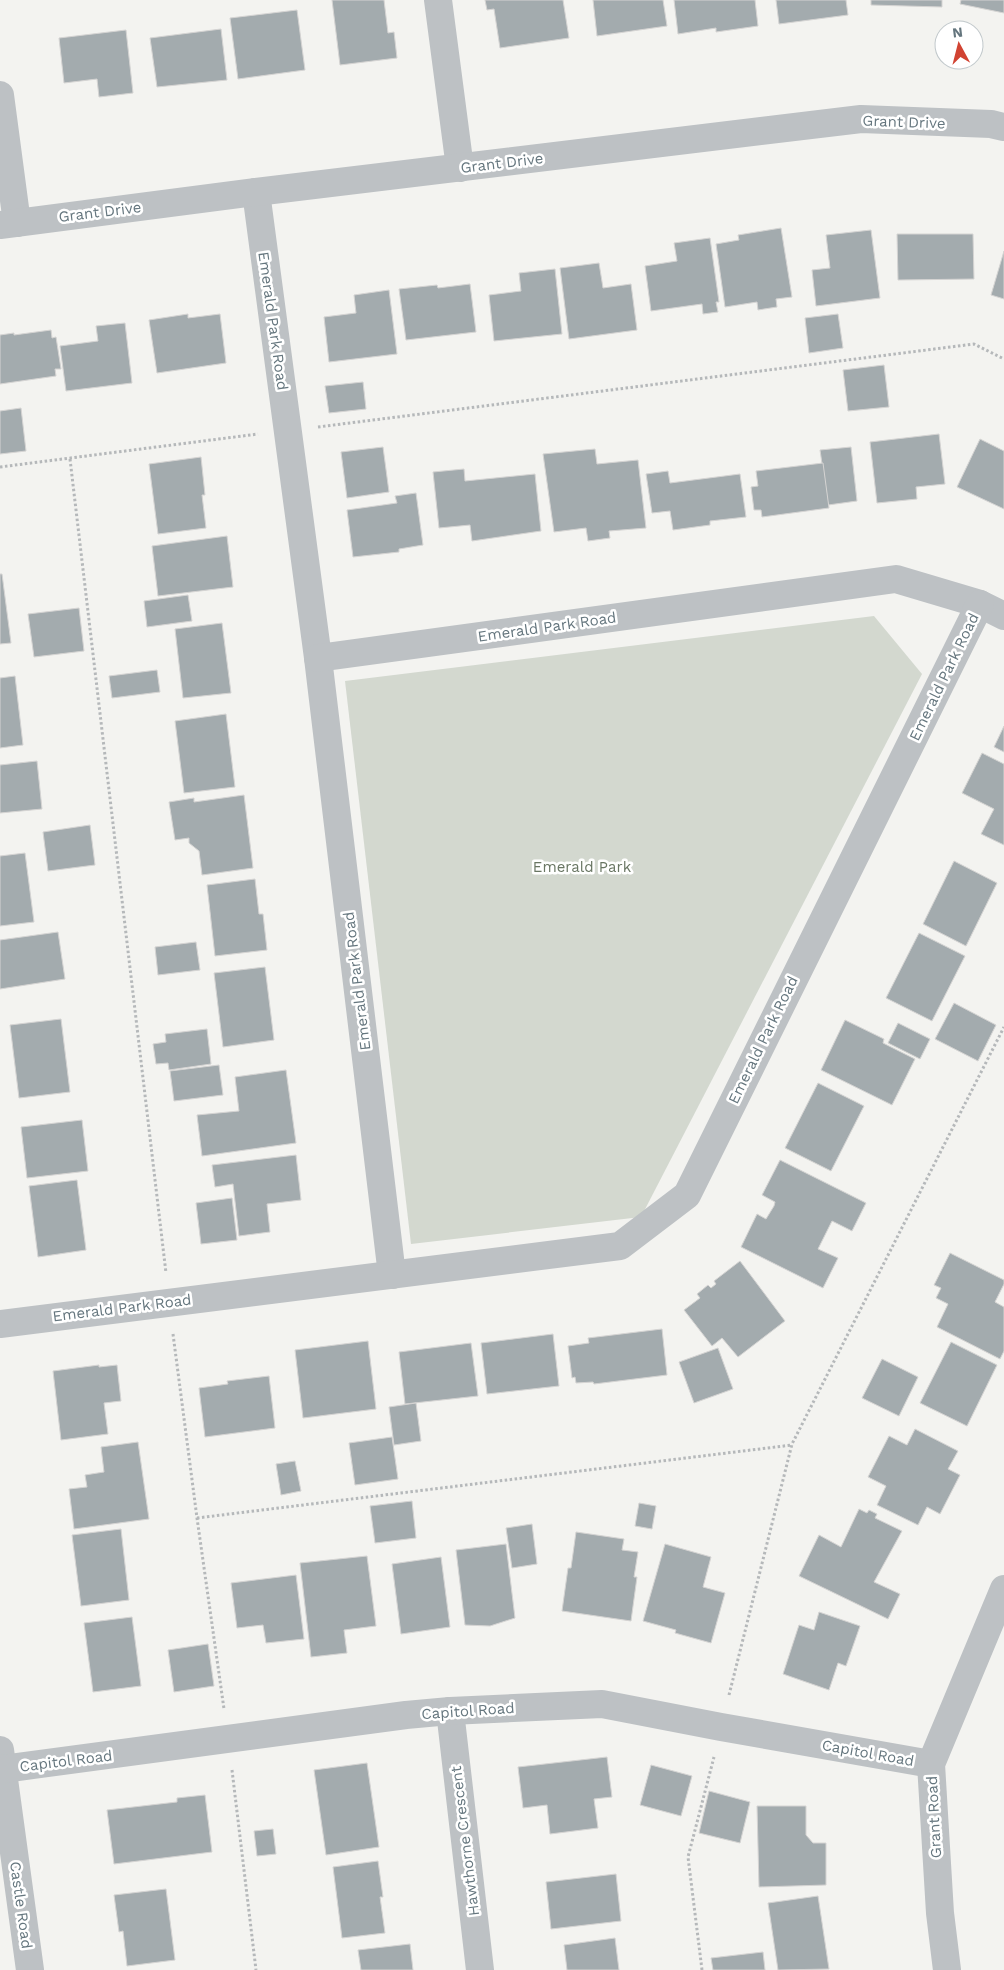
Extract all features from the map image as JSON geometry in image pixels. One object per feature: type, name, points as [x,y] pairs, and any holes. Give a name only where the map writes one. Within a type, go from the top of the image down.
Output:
[{"type":"street","points":[[438,0],[460,168]]},
{"type":"street","points":[[0,96],[9,224]]},
{"type":"street","name":"Grant Drive","points":[[9,224],[256,192],[862,119],[991,124],[1004,127]]},
{"type":"street","name":"Emerald Park Road","points":[[256,192],[318,658],[392,1275]]},
{"type":"street","name":"Emerald Park Road","points":[[0,1324],[620,1246],[686,1195],[992,610],[896,579],[318,658]]},
{"type":"street","name":"Grant Road","points":[[947,1970],[940,1913],[931,1764],[1004,1589]]},
{"type":"street","name":"Capitol Road","points":[[1,1760],[229,1740],[406,1715],[450,1711],[602,1704],[721,1728],[931,1764]]},
{"type":"street","name":"Hawthorne Crescent","points":[[450,1711],[480,1970]]},
{"type":"street","name":"Castle Road","points":[[1,1760],[30,1970]]},
{"type":"path","points":[[0,467],[974,344],[1004,359]]},
{"type":"path","points":[[70,458],[169,1302],[197,1518],[229,1740],[256,1970]]},
{"type":"path","points":[[702,1970],[688,1857],[792,1444],[1004,1027]]},
{"type":"path","points":[[197,1518],[792,1444]]},
{"type":"green space","name":"Emerald Park","points":[[874,616],[922,674],[641,1217],[411,1244],[345,681]]},
{"type":"building","points":[[332,0],[384,0],[388,33],[394,32],[397,58],[340,65]]},
{"type":"building","points":[[485,0],[563,0],[569,38],[500,48],[494,9],[487,10]]},
{"type":"building","points":[[593,0],[663,0],[667,26],[597,36]]},
{"type":"building","points":[[674,0],[755,0],[758,26],[716,32],[716,28],[678,34]]},
{"type":"building","points":[[776,0],[846,0],[848,15],[779,24]]},
{"type":"building","points":[[871,0],[942,0],[942,7],[871,5]]},
{"type":"building","points":[[961,0],[1004,0],[1004,13],[960,4]]},
{"type":"building","points":[[297,10],[305,70],[238,79],[230,18]]},
{"type":"building","points":[[221,29],[227,80],[157,87],[150,38]]},
{"type":"building","points":[[126,30],[133,93],[99,97],[97,79],[64,83],[59,38]]},
{"type":"building","points":[[781,228],[792,297],[776,299],[777,307],[758,310],[757,302],[725,307],[716,244],[739,240],[738,235]]},
{"type":"building","points":[[871,230],[880,298],[816,306],[812,270],[830,268],[826,235]]},
{"type":"building","points":[[897,234],[973,234],[974,279],[898,280]]},
{"type":"building","points":[[710,238],[719,302],[716,302],[718,312],[703,314],[702,304],[651,311],[645,266],[677,261],[674,243]]},
{"type":"building","points":[[1004,251],[1004,299],[991,295]]},
{"type":"building","points":[[599,263],[603,288],[631,284],[637,330],[569,339],[560,268]]},
{"type":"building","points":[[555,269],[562,334],[494,341],[489,295],[521,291],[519,273]]},
{"type":"building","points":[[470,284],[476,332],[406,340],[399,289],[437,285],[438,288]]},
{"type":"building","points":[[389,290],[397,354],[329,362],[324,317],[356,313],[354,295]]},
{"type":"building","points":[[188,314],[188,318],[220,314],[226,363],[157,373],[149,320]]},
{"type":"building","points":[[838,314],[843,348],[809,353],[805,318]]},
{"type":"building","points":[[125,323],[132,383],[66,391],[60,346],[98,341],[96,326]]},
{"type":"building","points":[[51,330],[52,338],[56,337],[61,369],[55,369],[56,376],[0,384],[0,335]]},
{"type":"building","points":[[884,365],[889,407],[848,411],[843,370]]},
{"type":"building","points":[[363,382],[366,409],[329,413],[325,386]]},
{"type":"building","points":[[21,408],[26,451],[0,454],[0,411]]},
{"type":"building","points":[[939,434],[945,484],[916,487],[917,499],[877,503],[870,442]]},
{"type":"building","points":[[980,439],[1004,451],[1004,509],[957,487]]},
{"type":"building","points":[[383,447],[389,492],[347,498],[341,452]]},
{"type":"building","points":[[851,447],[857,501],[828,505],[820,450]]},
{"type":"building","points":[[595,449],[597,464],[638,460],[646,528],[609,531],[610,538],[588,541],[586,528],[554,532],[543,454]]},
{"type":"building","points":[[201,457],[205,495],[202,495],[206,528],[158,534],[149,464]]},
{"type":"building","points":[[823,463],[829,508],[762,517],[761,510],[754,510],[751,487],[758,486],[756,471]]},
{"type":"building","points":[[464,469],[465,481],[535,474],[541,531],[472,541],[470,525],[439,528],[433,472]]},
{"type":"building","points":[[668,471],[670,483],[740,474],[746,517],[710,521],[710,525],[673,530],[670,511],[652,513],[646,474]]},
{"type":"building","points":[[416,493],[423,545],[399,549],[399,552],[353,557],[347,510],[397,503],[395,496]]},
{"type":"building","points":[[227,536],[233,587],[158,596],[152,546]]},
{"type":"building","points":[[0,574],[2,574],[11,643],[0,644]]},
{"type":"building","points":[[188,595],[192,621],[147,627],[144,601]]},
{"type":"building","points":[[79,608],[84,651],[34,657],[28,614]]},
{"type":"building","points":[[222,623],[231,693],[183,698],[175,629]]},
{"type":"building","points":[[157,670],[160,692],[112,698],[109,676]]},
{"type":"building","points":[[15,676],[23,745],[0,748],[0,678]]},
{"type":"building","points":[[226,714],[235,787],[184,793],[175,721]]},
{"type":"building","points":[[1004,726],[1004,752],[994,747]]},
{"type":"building","points":[[982,753],[1004,764],[1004,845],[981,834],[994,809],[962,793]]},
{"type":"building","points":[[37,761],[42,809],[0,813],[0,765]]},
{"type":"building","points":[[244,795],[253,868],[202,875],[199,851],[189,843],[189,838],[175,840],[169,802],[194,798],[194,802]]},
{"type":"building","points":[[90,825],[95,865],[48,871],[43,832]]},
{"type":"building","points":[[25,853],[34,922],[0,926],[0,856]]},
{"type":"building","points":[[954,861],[997,883],[966,946],[923,924]]},
{"type":"building","points":[[255,879],[259,914],[263,914],[267,950],[215,956],[207,885]]},
{"type":"building","points":[[58,932],[65,979],[0,989],[0,940]]},
{"type":"building","points":[[919,933],[965,956],[932,1021],[886,998]]},
{"type":"building","points":[[196,942],[200,970],[158,975],[155,947]]},
{"type":"building","points":[[265,967],[274,1040],[223,1047],[214,973]]},
{"type":"building","points":[[954,1003],[996,1025],[978,1061],[935,1039]]},
{"type":"building","points":[[61,1019],[70,1092],[19,1098],[10,1025]]},
{"type":"building","points":[[845,1020],[884,1039],[883,1043],[915,1059],[892,1105],[821,1070]]},
{"type":"building","points":[[898,1023],[930,1039],[920,1059],[888,1043]]},
{"type":"building","points":[[207,1029],[211,1064],[169,1070],[168,1063],[156,1064],[153,1044],[166,1042],[165,1034]]},
{"type":"building","points":[[219,1065],[223,1095],[174,1101],[170,1071]]},
{"type":"building","points":[[286,1070],[296,1143],[202,1156],[197,1115],[239,1111],[235,1077]]},
{"type":"building","points":[[818,1083],[864,1106],[831,1171],[785,1148]]},
{"type":"building","points":[[82,1120],[88,1171],[27,1178],[21,1127]]},
{"type":"building","points":[[296,1155],[301,1200],[267,1204],[270,1232],[239,1236],[233,1184],[215,1187],[212,1165]]},
{"type":"building","points":[[780,1160],[866,1203],[852,1231],[832,1221],[818,1249],[838,1258],[823,1288],[741,1247],[757,1214],[766,1219],[774,1206],[775,1202],[762,1195]]},
{"type":"building","points":[[77,1180],[86,1250],[38,1257],[29,1186]]},
{"type":"building","points":[[232,1198],[237,1240],[201,1244],[196,1203]]},
{"type":"building","points":[[950,1253],[1004,1280],[1004,1284],[995,1302],[1004,1307],[1004,1351],[1000,1359],[937,1327],[948,1304],[936,1298],[941,1288],[934,1285]]},
{"type":"building","points":[[740,1261],[785,1321],[738,1357],[722,1338],[712,1346],[684,1310],[700,1298],[697,1294],[708,1285],[711,1288],[716,1284],[714,1281]]},
{"type":"building","points":[[662,1329],[667,1375],[594,1384],[593,1382],[576,1383],[575,1377],[572,1378],[568,1346],[589,1343],[588,1338]]},
{"type":"building","points":[[553,1334],[559,1386],[487,1394],[481,1343]]},
{"type":"building","points":[[368,1341],[376,1409],[303,1418],[295,1350]]},
{"type":"building","points":[[951,1342],[997,1365],[967,1426],[920,1403]]},
{"type":"building","points":[[471,1343],[478,1396],[405,1404],[399,1352]]},
{"type":"building","points":[[718,1348],[733,1389],[694,1403],[679,1362]]},
{"type":"building","points":[[882,1359],[918,1377],[899,1416],[862,1398]]},
{"type":"building","points":[[99,1365],[99,1367],[117,1365],[121,1401],[104,1403],[108,1434],[61,1440],[53,1371]]},
{"type":"building","points":[[269,1376],[275,1428],[205,1437],[199,1388],[228,1384],[227,1381]]},
{"type":"building","points":[[416,1403],[421,1441],[394,1445],[389,1407]]},
{"type":"building","points":[[915,1429],[958,1451],[948,1469],[960,1475],[940,1514],[927,1507],[918,1525],[877,1505],[886,1486],[868,1477],[889,1436],[907,1445]]},
{"type":"building","points":[[392,1437],[398,1479],[355,1485],[349,1443]]},
{"type":"building","points":[[138,1442],[149,1519],[74,1529],[69,1489],[87,1487],[85,1475],[104,1472],[101,1447]]},
{"type":"building","points":[[295,1461],[301,1491],[281,1495],[276,1464]]},
{"type":"building","points":[[412,1501],[416,1538],[375,1543],[370,1506]]},
{"type":"building","points":[[639,1503],[656,1506],[652,1529],[635,1526]]},
{"type":"building","points":[[859,1509],[867,1513],[869,1510],[877,1514],[875,1518],[902,1531],[874,1582],[900,1594],[888,1619],[799,1576],[819,1535],[841,1547]]},
{"type":"building","points":[[532,1524],[537,1564],[512,1568],[506,1528]]},
{"type":"building","points":[[121,1529],[129,1600],[81,1606],[72,1535]]},
{"type":"building","points":[[576,1532],[624,1539],[622,1550],[638,1552],[634,1577],[637,1577],[631,1621],[562,1611],[568,1568],[571,1568]]},
{"type":"building","points":[[506,1544],[515,1618],[490,1626],[465,1625],[456,1550]]},
{"type":"building","points":[[665,1544],[711,1557],[703,1587],[725,1593],[711,1643],[675,1633],[676,1630],[643,1621]]},
{"type":"building","points":[[367,1556],[376,1626],[344,1630],[347,1653],[311,1657],[300,1563]]},
{"type":"building","points":[[441,1557],[450,1627],[401,1634],[392,1564]]},
{"type":"building","points":[[296,1575],[304,1639],[266,1643],[263,1625],[237,1628],[231,1583]]},
{"type":"building","points":[[819,1612],[860,1626],[846,1666],[838,1663],[829,1690],[783,1674],[799,1625],[814,1630]]},
{"type":"building","points":[[132,1617],[141,1686],[93,1692],[84,1623]]},
{"type":"building","points":[[208,1644],[214,1686],[174,1692],[168,1650]]},
{"type":"building","points":[[607,1757],[612,1797],[594,1799],[598,1828],[550,1834],[547,1805],[523,1808],[518,1767]]},
{"type":"building","points":[[367,1763],[379,1847],[326,1855],[314,1770]]},
{"type":"building","points":[[651,1765],[692,1776],[681,1816],[640,1805]]},
{"type":"building","points":[[709,1791],[750,1802],[740,1843],[699,1833]]},
{"type":"building","points":[[205,1795],[212,1852],[114,1864],[107,1810],[177,1802],[177,1798]]},
{"type":"building","points":[[757,1806],[806,1806],[806,1835],[813,1843],[826,1843],[826,1885],[759,1887]]},
{"type":"building","points":[[273,1829],[276,1854],[257,1856],[254,1831]]},
{"type":"building","points":[[378,1861],[385,1933],[342,1938],[333,1867]]},
{"type":"building","points":[[616,1874],[621,1921],[551,1929],[546,1882]]},
{"type":"building","points":[[166,1889],[175,1960],[127,1966],[123,1931],[119,1932],[114,1895]]},
{"type":"building","points":[[818,1896],[829,1969],[778,1970],[768,1903]]},
{"type":"building","points":[[615,1938],[619,1970],[567,1970],[564,1945]]},
{"type":"building","points":[[410,1944],[413,1970],[361,1970],[358,1950]]},
{"type":"building","points":[[763,1952],[765,1970],[713,1970],[711,1958]]}]
